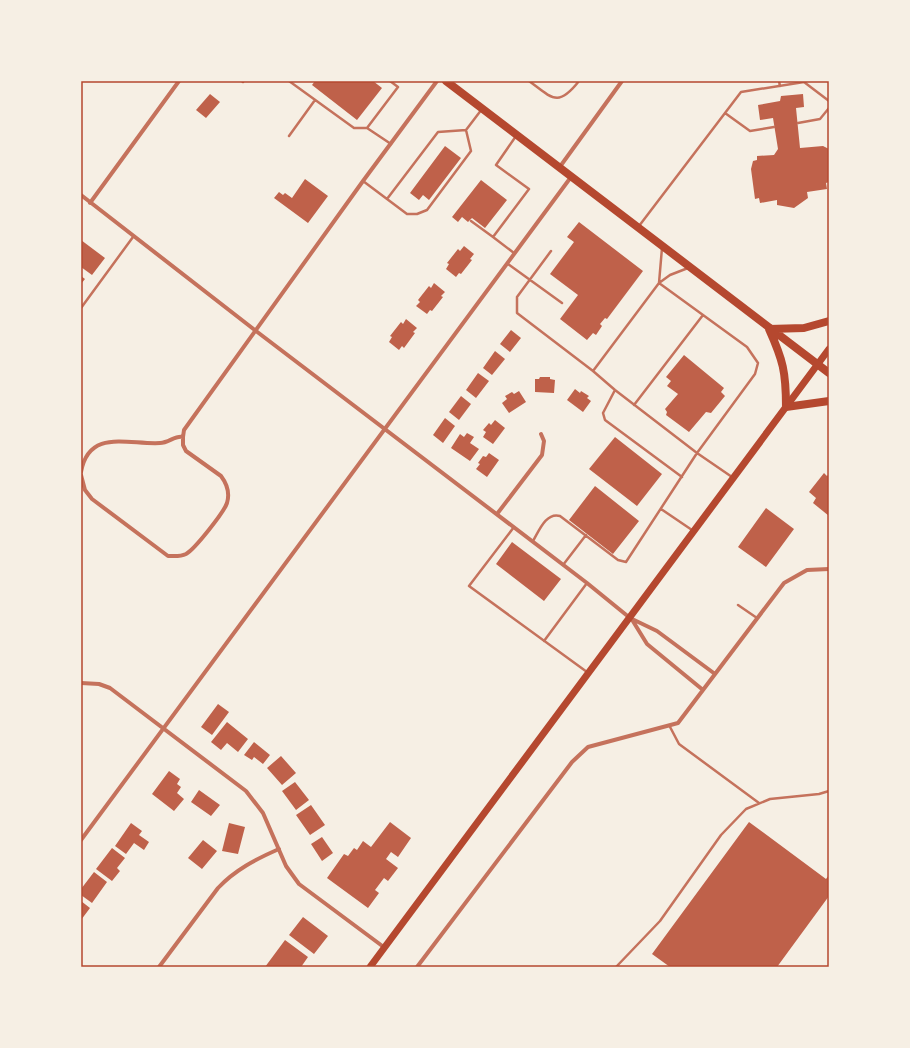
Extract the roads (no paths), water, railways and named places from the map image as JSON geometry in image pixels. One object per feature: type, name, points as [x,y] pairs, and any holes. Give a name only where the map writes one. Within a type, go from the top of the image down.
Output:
[{"type":"highway","points":[[446,81],[688,268],[829,373]]},
{"type":"highway","points":[[769,329],[804,328],[829,321]]},
{"type":"highway","points":[[769,329],[781,356],[785,372],[786,407],[829,401]]},
{"type":"main road","points":[[370,967],[734,479],[829,349]]},
{"type":"street","points":[[90,203],[179,81]]},
{"type":"street","points":[[183,437],[178,436],[162,443],[108,442],[94,448],[87,454],[83,462],[81,473],[85,490],[92,499],[164,554],[175,557],[182,556],[194,548],[224,508],[228,492],[226,482],[221,476],[186,451],[183,445],[184,430],[363,181],[437,81]]},
{"type":"street","points":[[559,168],[622,81]]},
{"type":"street","points":[[81,840],[571,177]]},
{"type":"street","points":[[81,195],[133,237],[514,527],[630,618],[657,631],[714,674]]},
{"type":"street","points":[[497,514],[542,455],[544,441],[541,434]]},
{"type":"street","points":[[417,967],[572,762],[588,747],[678,723],[784,583],[807,570],[829,569]]},
{"type":"street","points":[[630,618],[647,644],[703,690]]},
{"type":"street","points":[[81,683],[98,684],[110,688],[246,791],[263,813],[291,874],[299,884],[385,948]]},
{"type":"street","points":[[159,967],[218,888],[228,878],[252,861],[279,849]]},
{"type":"lane","points":[[289,81],[354,128],[368,128],[391,144]]},
{"type":"lane","points":[[368,128],[398,86],[390,81]]},
{"type":"lane","points":[[529,81],[552,98],[558,99],[570,92],[579,81]]},
{"type":"lane","points":[[779,81],[780,86]]},
{"type":"lane","points":[[638,229],[741,92],[804,82],[829,101]]},
{"type":"lane","points":[[289,136],[314,100]]},
{"type":"lane","points":[[798,123],[820,120],[829,108]]},
{"type":"lane","points":[[387,199],[438,132],[466,130],[482,109]]},
{"type":"lane","points":[[725,113],[750,131],[774,127]]},
{"type":"lane","points":[[363,181],[407,214],[417,214],[426,210],[471,151],[466,130]]},
{"type":"lane","points":[[493,237],[529,189],[496,165],[517,136]]},
{"type":"lane","points":[[471,221],[515,254]]},
{"type":"lane","points":[[81,308],[133,237]]},
{"type":"lane","points":[[659,283],[662,247]]},
{"type":"lane","points":[[551,251],[517,297],[517,312],[634,405],[734,479]]},
{"type":"lane","points":[[508,264],[562,303]]},
{"type":"lane","points":[[593,371],[659,283],[670,275],[688,268]]},
{"type":"lane","points":[[533,542],[548,517],[554,514],[560,516],[618,560],[626,562],[697,453],[755,374],[758,363],[747,348],[659,283]]},
{"type":"lane","points":[[634,405],[702,315]]},
{"type":"lane","points":[[615,390],[603,413],[605,420],[682,477]]},
{"type":"lane","points":[[661,509],[694,532]]},
{"type":"lane","points":[[514,527],[469,586],[589,674]]},
{"type":"lane","points":[[563,565],[586,535]]},
{"type":"lane","points":[[544,641],[587,583]]},
{"type":"lane","points":[[738,605],[757,618]]},
{"type":"lane","points":[[669,725],[679,744],[759,803]]},
{"type":"lane","points":[[616,967],[660,921],[732,822],[746,809],[770,799],[819,794],[829,791]]}]
